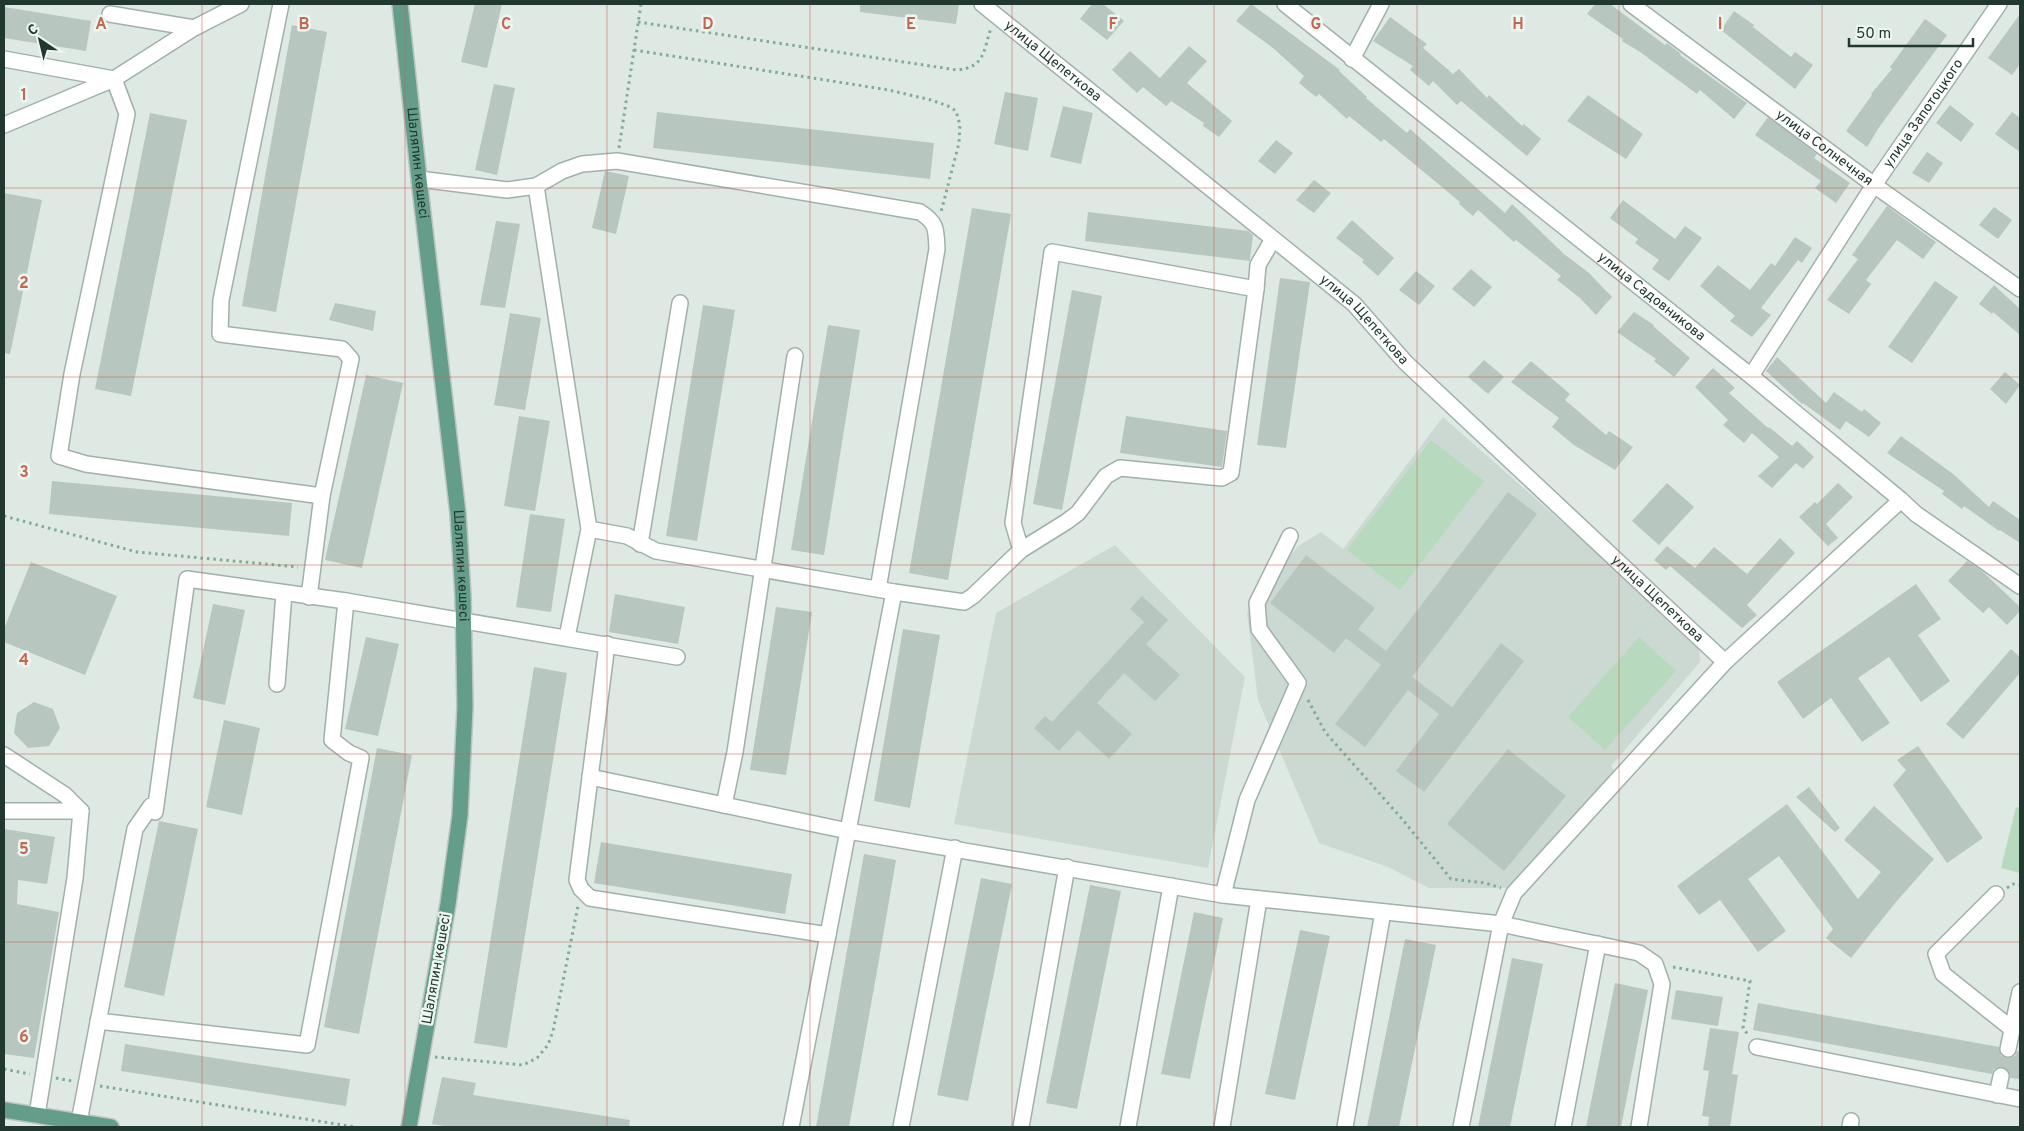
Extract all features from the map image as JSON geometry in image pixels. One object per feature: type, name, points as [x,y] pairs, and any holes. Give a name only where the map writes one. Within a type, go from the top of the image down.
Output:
[{"type":"main road","name":"Шаляпин көшесі","points":[[400,4],[458,514],[464,620],[465,708],[460,815],[448,904],[409,1127]]},
{"type":"main road","points":[[4,1110],[111,1127]]},
{"type":"street","points":[[4,125],[114,79],[194,28],[241,4]]},
{"type":"street","points":[[281,4],[222,300],[220,334],[342,349],[351,359],[322,496],[309,597]]},
{"type":"street","name":"улица Щепеткова","points":[[982,4],[1354,304],[1405,362],[1725,662]]},
{"type":"street","name":"улица Садовникова","points":[[1285,4],[1751,376],[1916,514],[2020,586]]},
{"type":"street","points":[[1352,59],[1381,4]]},
{"type":"street","name":"улица Солнечная","points":[[1631,4],[1874,185],[2020,289]]},
{"type":"street","name":"улица Запотоцкого","points":[[1751,376],[1874,185],[1999,4]]},
{"type":"street","points":[[110,14],[194,28]]},
{"type":"street","points":[[4,59],[114,79]]},
{"type":"street","points":[[114,79],[127,114],[72,374],[58,456],[86,464],[322,496]]},
{"type":"street","points":[[419,179],[507,190],[536,186],[562,171],[582,164],[617,161],[920,212],[931,220],[936,230],[936,249],[878,589]]},
{"type":"street","points":[[536,186],[589,529],[567,637]]},
{"type":"street","points":[[589,529],[627,536],[656,551],[894,592],[964,602],[973,596],[1021,550],[1072,518],[1106,476],[1120,468],[1222,478],[1231,473],[1258,265],[1274,239]]},
{"type":"street","points":[[1021,550],[1013,523],[1052,252],[1256,289]]},
{"type":"street","points":[[640,544],[680,303]]},
{"type":"street","points":[[724,805],[763,569],[794,356]]},
{"type":"street","points":[[1461,1127],[1501,924],[1514,893],[1725,662],[1901,500]]},
{"type":"street","points":[[1223,895],[1248,800],[1298,682],[1259,629],[1257,603],[1290,536]]},
{"type":"street","points":[[79,1122],[135,829],[151,806],[155,812],[187,579],[309,597],[346,600],[677,657]]},
{"type":"street","points":[[792,1127],[894,592]]},
{"type":"street","points":[[277,684],[284,593]]},
{"type":"street","points":[[98,1021],[307,1045],[361,758],[349,753],[332,740],[346,600]]},
{"type":"street","points":[[607,644],[577,880],[581,889],[590,898],[828,935]]},
{"type":"street","points":[[4,755],[65,795],[81,810]]},
{"type":"street","points":[[590,777],[848,831],[1223,895],[1501,924],[1639,953],[1655,964],[1662,984],[1639,1127]]},
{"type":"street","points":[[4,811],[81,810]]},
{"type":"street","points":[[37,1115],[75,878],[81,810]]},
{"type":"street","points":[[901,1127],[954,848]]},
{"type":"street","points":[[1022,1127],[1067,868]]},
{"type":"street","points":[[1128,1127],[1171,886]]},
{"type":"street","points":[[1996,894],[1936,954],[1943,974],[2012,1030]]},
{"type":"street","points":[[1222,1127],[1259,899]]},
{"type":"street","points":[[1345,1127],[1383,912]]},
{"type":"street","points":[[1563,1127],[1598,944]]},
{"type":"street","points":[[2008,1049],[2020,992]]},
{"type":"street","points":[[1757,1047],[2020,1099]]},
{"type":"street","points":[[1997,1095],[2001,1076]]},
{"type":"path","points":[[617,161],[641,4]]},
{"type":"path","points":[[638,22],[957,70],[971,68],[981,57],[995,14]]},
{"type":"path","points":[[634,50],[889,90],[948,106],[956,111],[960,125],[959,143],[936,230]]},
{"type":"path","points":[[4,516],[137,552],[312,568]]},
{"type":"path","points":[[1298,682],[1325,732],[1402,819],[1451,879],[1485,883],[1514,893]]},
{"type":"path","points":[[422,1055],[523,1065],[537,1058],[548,1045],[553,1032],[581,889]]},
{"type":"path","points":[[1655,964],[1750,981],[1743,1028],[1757,1047]]},
{"type":"path","points":[[4,1069],[355,1127]]},
{"type":"shaded area","points":[[1443,417],[1699,643],[1700,662],[1611,766],[1615,771],[1510,888],[1429,888],[1388,867],[1319,843],[1258,700],[1247,613],[1297,547],[1321,532],[1343,549]]},
{"type":"shaded area","points":[[1115,545],[1245,677],[1208,868],[954,824],[996,613]]},
{"type":"green space","points":[[1431,440],[1484,481],[1400,590],[1347,550]]},
{"type":"green space","points":[[1639,637],[1676,671],[1605,750],[1568,717]]},
{"type":"green space","points":[[2016,807],[2020,808],[2020,873],[2001,868]]},
{"type":"building","points":[[475,4],[502,4],[487,68],[461,62]]},
{"type":"building","points":[[860,4],[959,4],[956,24],[860,12]]},
{"type":"building","points":[[1092,4],[1103,4],[1124,21],[1107,40],[1080,19]]},
{"type":"building","points":[[1251,4],[1340,70],[1366,98],[1407,133],[1410,129],[1505,213],[1512,204],[1564,254],[1589,273],[1612,297],[1596,315],[1580,298],[1557,280],[1561,276],[1516,240],[1514,242],[1478,210],[1473,216],[1459,204],[1460,202],[1384,139],[1381,142],[1349,116],[1347,119],[1319,94],[1316,97],[1299,83],[1304,76],[1273,48],[1236,21]]},
{"type":"building","points":[[1595,4],[1610,4],[1665,45],[1667,43],[1680,55],[1747,103],[1734,119],[1700,90],[1697,94],[1587,14]]},
{"type":"building","points":[[4,7],[91,21],[86,51],[4,38]]},
{"type":"building","points":[[1734,11],[1754,25],[1753,27],[1791,57],[1795,52],[1813,65],[1795,89],[1721,30]]},
{"type":"building","points":[[2020,14],[2020,64],[2012,75],[1988,58]]},
{"type":"building","points":[[1390,17],[1427,44],[1423,48],[1453,74],[1459,69],[1487,98],[1489,95],[1522,126],[1524,124],[1541,139],[1527,156],[1461,101],[1457,105],[1433,81],[1429,86],[1410,70],[1413,66],[1373,41]]},
{"type":"building","points":[[1925,19],[1947,35],[1880,126],[1867,147],[1846,131],[1871,94],[1892,69],[1890,67]]},
{"type":"building","points":[[292,25],[327,32],[276,312],[242,306]]},
{"type":"building","points":[[1189,46],[1207,61],[1187,83],[1232,121],[1219,137],[1203,126],[1204,123],[1171,101],[1166,106],[1143,87],[1137,93],[1112,70],[1130,51],[1160,78]]},
{"type":"building","points":[[494,84],[515,88],[497,175],[475,170]]},
{"type":"building","points":[[1005,92],[1038,98],[1028,151],[994,144]]},
{"type":"building","points":[[1588,95],[1643,134],[1626,159],[1567,121]]},
{"type":"building","points":[[1950,105],[1974,124],[1961,142],[1936,123]]},
{"type":"building","points":[[1063,106],[1093,113],[1081,164],[1050,157]]},
{"type":"building","points":[[657,112],[934,143],[930,179],[653,148]]},
{"type":"building","points":[[2012,112],[2020,118],[2020,152],[1995,134]]},
{"type":"building","points":[[150,113],[187,120],[131,396],[95,389]]},
{"type":"building","points":[[1768,117],[1817,154],[1814,158],[1850,183],[1836,203],[1815,188],[1821,181],[1755,135]]},
{"type":"building","points":[[1276,140],[1293,153],[1275,174],[1258,161]]},
{"type":"building","points":[[1927,152],[1943,163],[1929,183],[1912,173]]},
{"type":"building","points":[[605,171],[629,176],[616,234],[592,228]]},
{"type":"building","points":[[1314,180],[1331,193],[1314,213],[1296,200]]},
{"type":"building","points":[[4,193],[42,200],[10,354],[4,353]]},
{"type":"building","points":[[1623,200],[1675,239],[1685,226],[1702,238],[1669,281],[1652,269],[1659,260],[1635,243],[1638,239],[1610,218]]},
{"type":"building","points":[[1887,206],[1936,242],[1923,259],[1897,240],[1866,280],[1871,284],[1849,314],[1827,300],[1858,259],[1852,255]]},
{"type":"building","points":[[1994,207],[2012,220],[1998,239],[1979,225]]},
{"type":"building","points":[[972,208],[1011,214],[948,580],[909,573]]},
{"type":"building","points":[[1088,212],[1248,231],[1253,235],[1250,261],[1085,241]]},
{"type":"building","points":[[1352,220],[1394,258],[1378,276],[1362,262],[1364,260],[1336,238]]},
{"type":"building","points":[[496,221],[520,224],[505,308],[480,305]]},
{"type":"building","points":[[1795,237],[1812,248],[1802,263],[1798,260],[1761,308],[1771,315],[1752,337],[1730,321],[1735,316],[1700,286],[1718,265],[1750,290],[1771,263],[1775,266]]},
{"type":"building","points":[[1471,269],[1492,287],[1474,307],[1452,289]]},
{"type":"building","points":[[1416,271],[1435,286],[1419,305],[1399,290]]},
{"type":"building","points":[[1280,278],[1310,282],[1286,448],[1257,445]]},
{"type":"building","points":[[1935,281],[1958,297],[1912,363],[1888,347]]},
{"type":"building","points":[[1994,285],[2020,309],[2020,335],[1993,312],[1992,314],[1979,304]]},
{"type":"building","points":[[1072,290],[1102,296],[1062,510],[1033,504]]},
{"type":"building","points":[[335,303],[376,311],[373,331],[329,320]]},
{"type":"building","points":[[703,305],[735,310],[697,541],[666,536]]},
{"type":"building","points":[[1634,312],[1654,325],[1690,358],[1674,377],[1654,361],[1656,359],[1617,332]]},
{"type":"building","points":[[510,313],[541,318],[525,410],[494,405]]},
{"type":"building","points":[[828,325],[860,330],[824,555],[791,550]]},
{"type":"building","points":[[1777,357],[1826,403],[1834,392],[1862,412],[1864,409],[1881,423],[1869,437],[1846,421],[1840,430],[1802,404],[1766,371]]},
{"type":"building","points":[[1484,360],[1504,377],[1488,394],[1468,377]]},
{"type":"building","points":[[1531,361],[1570,394],[1565,400],[1606,435],[1609,431],[1633,447],[1615,470],[1574,445],[1552,427],[1559,418],[1511,382]]},
{"type":"building","points":[[1713,368],[1735,388],[1729,393],[1768,428],[1792,446],[1797,441],[1814,457],[1803,469],[1796,463],[1772,488],[1758,476],[1779,457],[1752,433],[1744,443],[1723,425],[1728,420],[1695,387]]},
{"type":"building","points":[[2005,372],[2020,385],[2006,404],[1990,389]]},
{"type":"building","points":[[366,375],[403,383],[362,568],[325,560]]},
{"type":"building","points":[[519,416],[550,421],[535,511],[504,506]]},
{"type":"building","points":[[1126,416],[1227,431],[1222,467],[1120,453]]},
{"type":"building","points":[[1901,436],[1953,474],[1989,507],[1993,501],[2020,520],[2020,543],[1999,531],[1964,506],[1962,509],[1942,494],[1944,491],[1887,453]]},
{"type":"building","points":[[52,481],[292,503],[289,536],[49,514]]},
{"type":"building","points":[[1667,483],[1694,507],[1659,545],[1632,521]]},
{"type":"building","points":[[1838,483],[1853,497],[1826,524],[1838,538],[1828,546],[1799,517],[1815,502],[1817,504]]},
{"type":"building","points":[[1508,492],[1537,514],[1412,677],[1452,707],[1501,643],[1524,661],[1424,792],[1396,771],[1439,714],[1408,690],[1365,747],[1335,724],[1381,665],[1346,638],[1334,653],[1270,603],[1306,555],[1375,608],[1358,629],[1386,651]]},
{"type":"building","points":[[530,514],[565,519],[551,612],[516,607]]},
{"type":"building","points":[[1780,538],[1795,553],[1747,605],[1757,615],[1742,628],[1670,566],[1666,570],[1654,560],[1667,546],[1695,568],[1714,547],[1747,574]]},
{"type":"building","points":[[1967,561],[1982,571],[2020,607],[2020,611],[2007,625],[1989,607],[1983,613],[1948,581]]},
{"type":"building","points":[[31,562],[117,596],[85,675],[4,642],[4,629]]},
{"type":"building","points":[[1916,584],[1941,619],[1918,635],[1950,681],[1921,702],[1889,657],[1858,678],[1890,723],[1862,742],[1831,698],[1803,719],[1777,682]]},
{"type":"building","points":[[615,594],[685,607],[678,644],[609,632]]},
{"type":"building","points":[[1142,596],[1168,620],[1146,644],[1180,675],[1155,701],[1124,673],[1097,703],[1132,734],[1109,759],[1078,730],[1059,751],[1034,728],[1045,716],[1052,722],[1144,622],[1130,609]]},
{"type":"building","points":[[213,604],[245,610],[225,705],[193,698]]},
{"type":"building","points":[[776,607],[812,612],[786,775],[750,770]]},
{"type":"building","points":[[903,629],[940,635],[910,808],[874,801]]},
{"type":"building","points":[[366,637],[399,644],[378,736],[345,729]]},
{"type":"building","points":[[2011,649],[2020,657],[2020,673],[1963,739],[1946,724]]},
{"type":"building","points":[[534,667],[567,673],[507,1048],[474,1043]]},
{"type":"building","points":[[34,702],[53,709],[60,728],[49,746],[28,748],[14,733],[17,713]]},
{"type":"building","points":[[224,720],[260,728],[242,815],[206,807]]},
{"type":"building","points":[[1918,746],[1983,838],[1947,863],[1893,785],[1906,770],[1897,760]]},
{"type":"building","points":[[377,748],[412,755],[359,1034],[324,1027]]},
{"type":"building","points":[[1508,749],[1566,796],[1504,871],[1447,824]]},
{"type":"building","points":[[1809,787],[1840,828],[1835,832],[1796,797]]},
{"type":"building","points":[[1787,804],[1858,899],[1881,872],[1844,840],[1874,806],[1934,859],[1851,958],[1826,938],[1833,929],[1779,856],[1748,879],[1786,931],[1758,952],[1720,900],[1699,915],[1677,886]]},
{"type":"building","points":[[159,821],[198,829],[164,996],[124,987]]},
{"type":"building","points":[[4,829],[55,837],[47,884],[18,880],[17,904],[59,912],[34,1058],[4,1054]]},
{"type":"building","points":[[601,842],[792,874],[785,914],[594,883]]},
{"type":"building","points":[[864,854],[896,860],[877,971],[849,1127],[816,1127]]},
{"type":"building","points":[[981,878],[1012,884],[968,1101],[937,1095]]},
{"type":"building","points":[[1090,885],[1121,891],[1077,1109],[1046,1103]]},
{"type":"building","points":[[1194,912],[1223,918],[1190,1079],[1161,1074]]},
{"type":"building","points":[[1300,930],[1330,936],[1295,1100],[1265,1094]]},
{"type":"building","points":[[1405,939],[1436,945],[1399,1127],[1367,1127]]},
{"type":"building","points":[[1512,958],[1543,964],[1510,1127],[1478,1127]]},
{"type":"building","points":[[1615,983],[1648,990],[1621,1127],[1586,1127]]},
{"type":"building","points":[[1676,990],[1723,997],[1718,1026],[1671,1019]]},
{"type":"building","points":[[1758,1003],[1999,1047],[2001,1056],[2007,1058],[2015,1056],[2017,1051],[2020,1051],[2020,1079],[2010,1078],[2008,1069],[2002,1067],[1994,1069],[1992,1074],[1753,1030]]},
{"type":"building","points":[[1710,1028],[1739,1032],[1732,1074],[1738,1075],[1730,1127],[1708,1127],[1709,1117],[1702,1116],[1709,1071],[1703,1070]]},
{"type":"building","points":[[125,1044],[350,1079],[346,1106],[121,1071]]},
{"type":"building","points":[[442,1077],[476,1083],[473,1095],[630,1120],[629,1127],[450,1127],[432,1124]]},
{"type":"tunnel","points":[[2001,1076],[2008,1049]]}]
